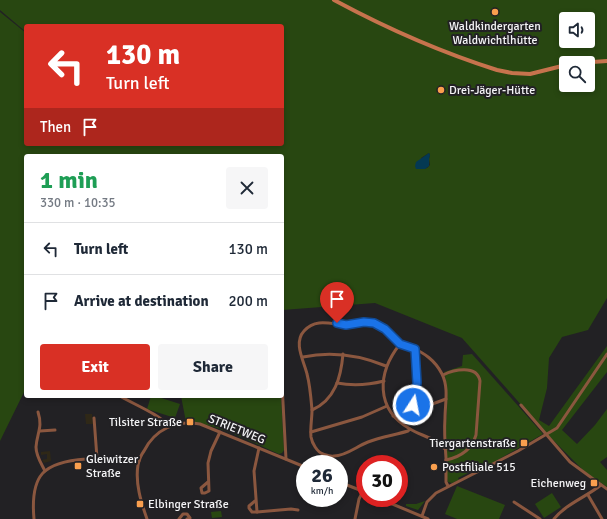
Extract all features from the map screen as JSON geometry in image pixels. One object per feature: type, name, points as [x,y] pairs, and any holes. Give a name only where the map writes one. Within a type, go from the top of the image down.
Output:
[{"type":"street","points":[[334,0],[375,22],[497,70],[518,74],[530,74],[559,68]]},
{"type":"street","points":[[595,62],[607,61]]},
{"type":"street","points":[[410,429],[408,431],[368,442],[342,455],[328,456],[319,452],[313,442],[311,432],[312,410],[308,378],[299,344],[302,334],[308,327],[320,323],[337,323],[346,325],[364,322],[374,323],[385,329],[400,344],[421,351],[433,361],[442,375],[446,399],[446,482],[448,486]]},
{"type":"street","points":[[400,344],[386,366],[384,394],[387,406],[400,424],[430,438],[442,448],[446,449]]},
{"type":"street","points":[[412,410],[417,383],[415,349]]},
{"type":"street","points":[[303,357],[326,354],[342,354],[365,358],[386,366]]},
{"type":"street","points":[[312,410],[324,404],[337,383],[341,372],[342,354]]},
{"type":"street","points":[[422,516],[431,497],[436,493],[518,451],[557,428],[607,354]]},
{"type":"street","points":[[442,375],[455,371],[470,370],[478,374],[480,380],[474,441],[466,451],[446,460]]},
{"type":"street","points":[[337,383],[361,385],[384,381]]},
{"type":"street","points":[[124,398],[157,416],[168,426],[158,432],[147,444],[139,461],[137,477],[140,497],[147,519]]},
{"type":"street","points":[[283,398],[286,460]]},
{"type":"street","points":[[393,416],[446,399]]},
{"type":"street","points":[[521,405],[545,435],[570,462],[607,489]]},
{"type":"street","points":[[311,432],[355,420],[387,406]]},
{"type":"street","points":[[38,412],[40,418],[40,431],[37,442],[37,453],[44,471]]},
{"type":"street","points":[[94,418],[97,458]]},
{"type":"street","name":"STRIETWEG","points":[[168,426],[192,423],[200,424],[296,464]]},
{"type":"street","points":[[40,431],[55,430]]},
{"type":"street","points":[[208,482],[208,462],[211,451],[220,432]]},
{"type":"street","points":[[257,512],[254,471],[259,448]]},
{"type":"street","points":[[34,519],[34,492],[38,480],[44,471],[60,462],[97,458],[114,458],[139,461]]},
{"type":"street","points":[[554,519],[561,511],[607,482]]},
{"type":"street","points":[[588,495],[602,518],[596,519]]},
{"type":"street","points":[[255,501],[249,506],[252,512],[291,509],[298,510]]},
{"type":"street","points":[[514,502],[540,519]]},
{"type":"street","points":[[355,519],[357,507]]},
{"type":"street","points":[[400,507],[428,519]]},
{"type":"street","points":[[179,519],[182,514],[187,514],[190,518],[187,519]]},
{"type":"shaded area","points":[[85,414],[92,414],[93,424],[86,424]]},
{"type":"shaded area","points":[[50,451],[51,461],[44,463],[42,460],[47,459],[47,454],[41,455],[41,452]]},
{"type":"green space","points":[[0,0],[607,0],[607,298],[588,330],[562,337],[549,358],[547,388],[539,420],[549,426],[607,346],[607,372],[562,430],[577,444],[595,425],[607,409],[607,457],[600,462],[607,470],[607,487],[585,472],[546,433],[462,338],[375,303],[284,310],[284,154],[24,154],[24,392],[0,441],[0,12],[24,31],[24,146],[284,146],[284,24],[24,24],[24,30],[0,10]],"holes":[[[429,153],[430,165],[427,168],[422,169],[421,158]]]},
{"type":"green space","points":[[472,354],[543,434],[480,470],[478,468],[458,478],[459,480],[452,483],[448,482],[447,478],[447,392],[444,372],[462,366],[463,355]]},
{"type":"green space","points":[[150,398],[161,398],[180,404],[175,418],[147,409]]},
{"type":"green space","points":[[181,398],[281,398],[284,450],[279,454],[221,429],[209,425],[186,422]]},
{"type":"green space","points":[[457,486],[505,505],[499,519],[457,519],[445,514]]},
{"type":"green space","points":[[552,493],[561,507],[544,518],[535,504]]},
{"type":"green space","points":[[425,501],[418,510],[408,507],[408,504],[416,504]]},
{"type":"green space","points":[[221,511],[222,517],[212,518],[211,512]]},
{"type":"water","points":[[429,153],[429,166],[425,169],[416,169],[416,162]]},
{"type":"place","name":"Waldkindergarten Waldwichtlhütte","points":[[495,12]]},
{"type":"place","name":"Drei-Jäger-Hütte","points":[[441,90]]},
{"type":"place","name":"Tilsiter Straße","points":[[190,422]]},
{"type":"place","name":"Tiergartenstraße","points":[[524,443]]},
{"type":"place","name":"Gleiwitzer Straße","points":[[78,466]]},
{"type":"place","name":"Postfiliale 515","points":[[434,467]]},
{"type":"place","name":"Eichenweg","points":[[594,483]]},
{"type":"place","name":"Elbinger Straße","points":[[140,504]]},
{"type":"route","points":[[337,323],[352,325],[371,322],[380,325],[400,344],[415,349],[417,383],[413,405]]}]
